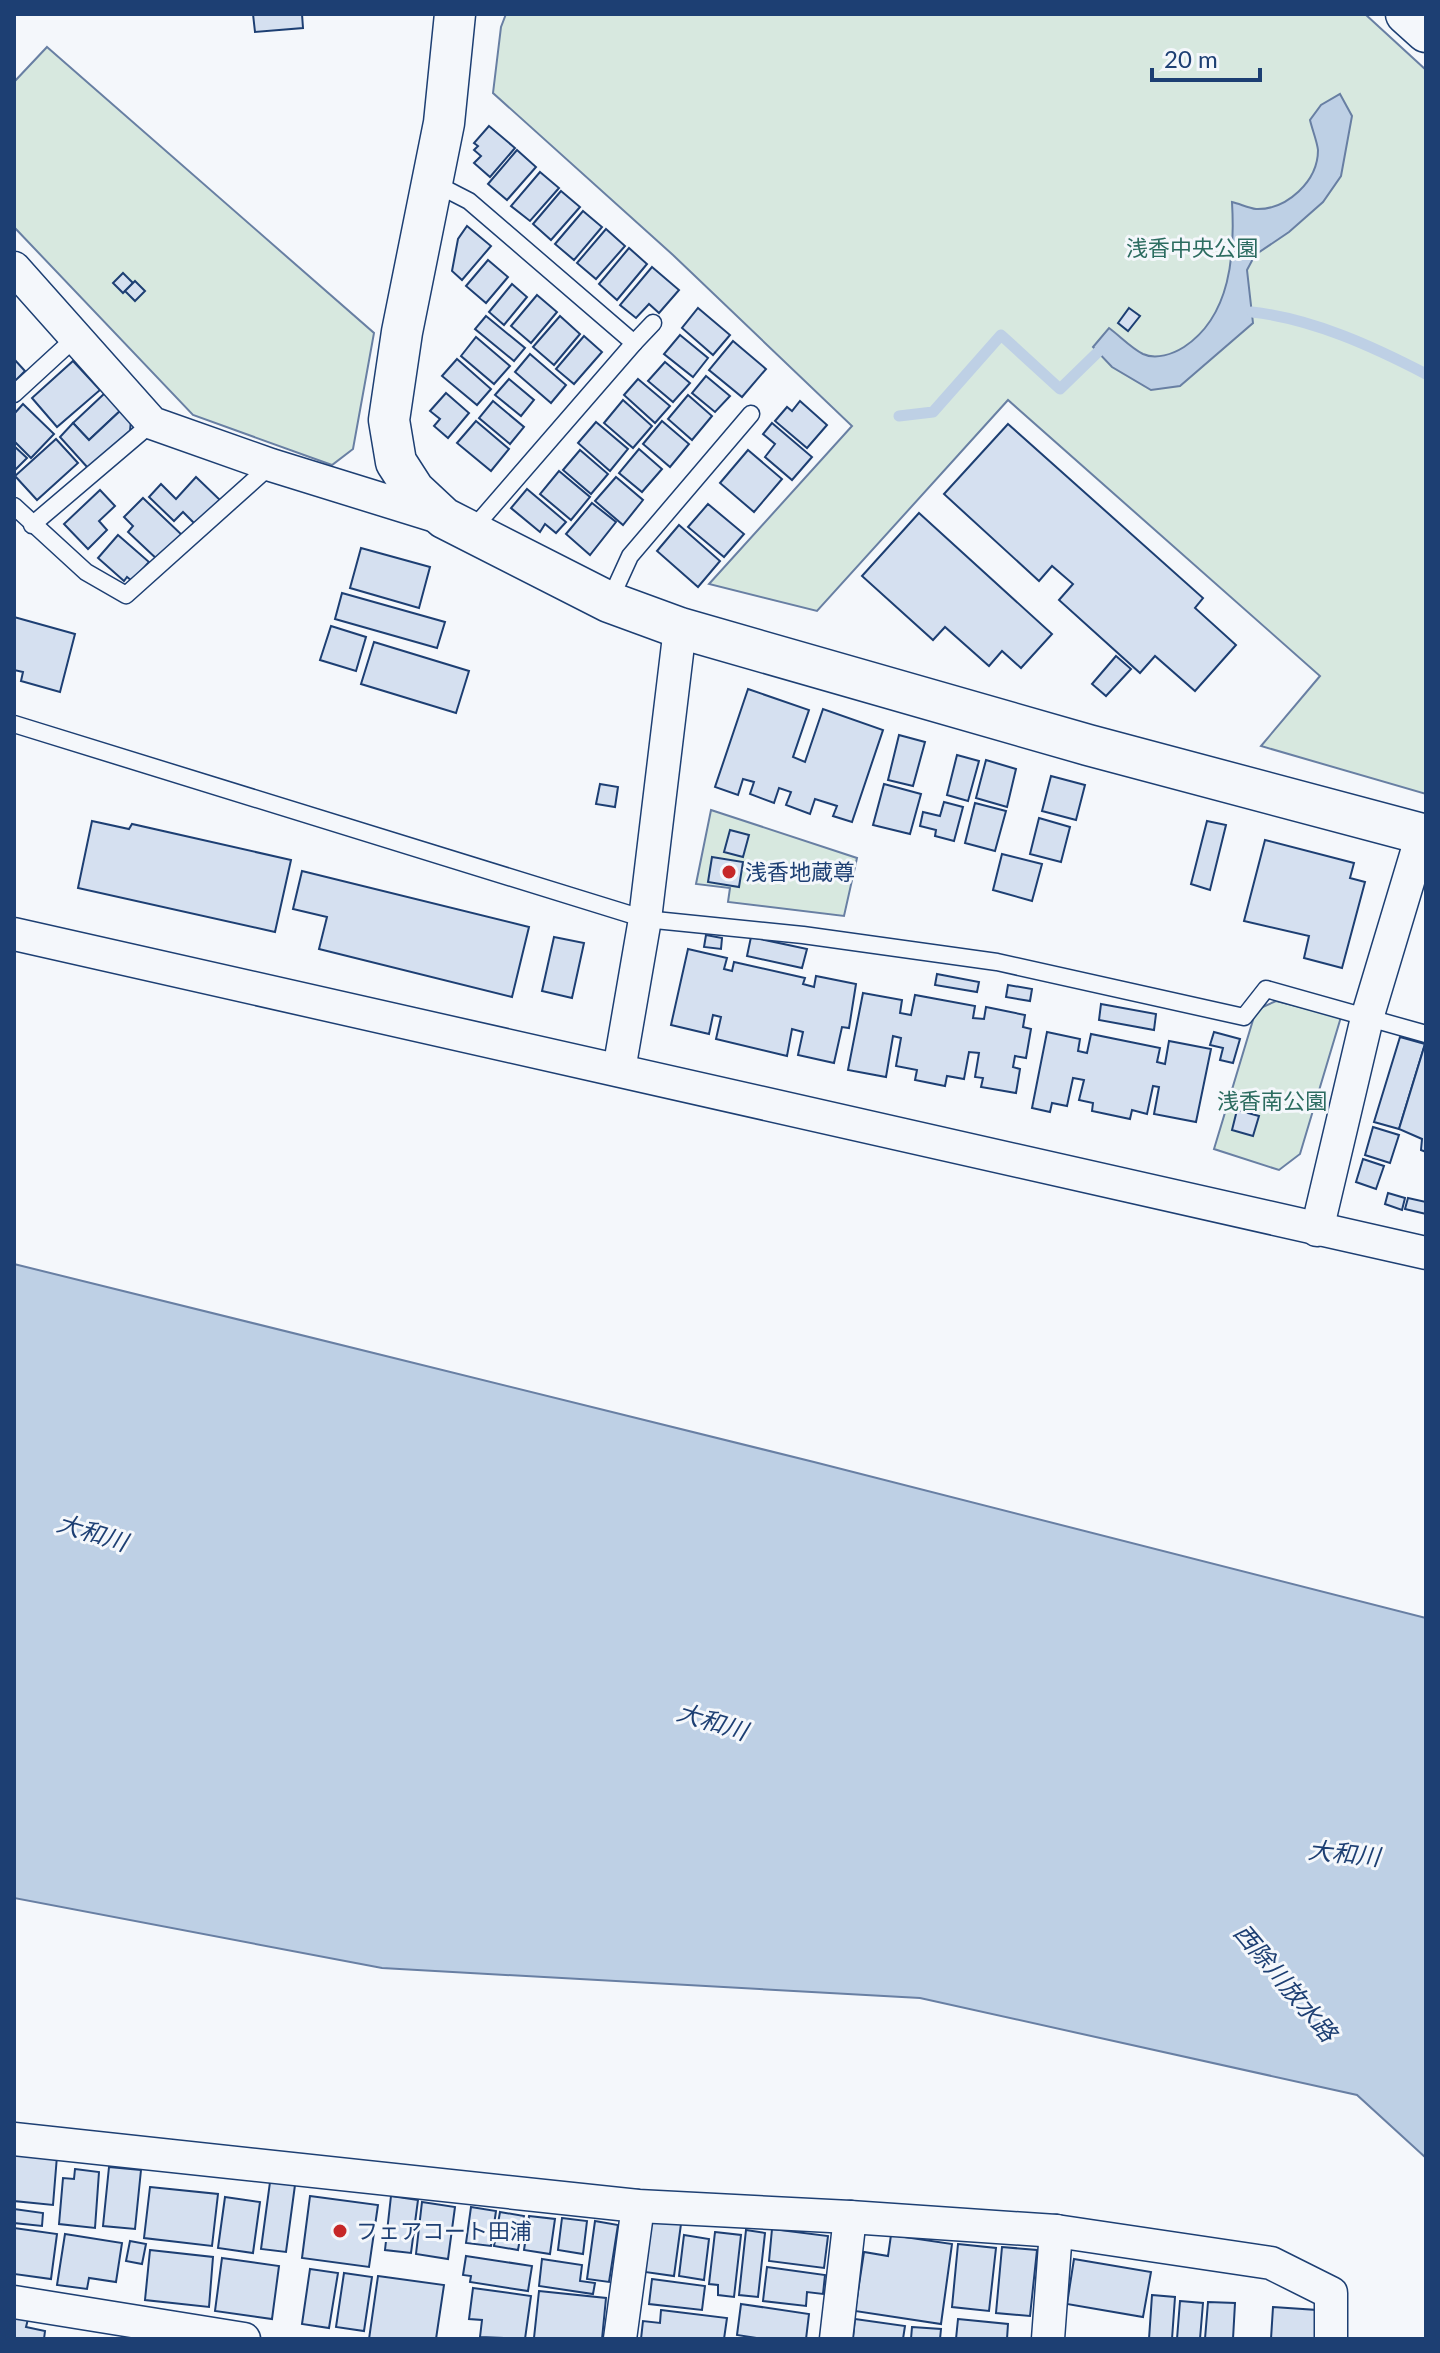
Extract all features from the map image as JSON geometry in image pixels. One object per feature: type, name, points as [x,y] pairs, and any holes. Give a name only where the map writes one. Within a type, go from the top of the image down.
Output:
[{"type":"street","points":[[455,14],[444,123],[402,332],[389,420],[396,462],[414,490],[457,525]]},
{"type":"street","points":[[1406,14],[1426,32]]},
{"type":"street","points":[[14,268],[152,423],[457,525],[609,602],[680,628],[1088,745],[1424,835],[1367,1018],[1317,1230]]},
{"type":"street","points":[[619,1070],[645,919],[680,628]]},
{"type":"street","points":[[14,934],[1426,1253]]},
{"type":"street","points":[[14,2139],[638,2206],[1056,2231],[1271,2263],[1331,2293],[1331,2339]]},
{"type":"street","points":[[620,2339],[638,2206]]},
{"type":"street","points":[[836,2339],[850,2217]]},
{"type":"street","points":[[1048,2339],[1056,2231]]},
{"type":"street","points":[[14,2302],[244,2339]]},
{"type":"lane","points":[[432,182],[469,201],[634,343]]},
{"type":"lane","points":[[457,525],[653,323]]},
{"type":"lane","points":[[14,394],[75,338]]},
{"type":"lane","points":[[609,602],[630,556],[751,414]]},
{"type":"lane","points":[[32,525],[152,423]]},
{"type":"lane","points":[[14,506],[86,572],[126,595],[271,465]]},
{"type":"lane","points":[[14,724],[645,919],[803,935],[997,962],[1244,1017],[1266,989],[1426,1034]]},
{"type":"green space","name":"浅香中央公園","points":[[506,14],[1365,14],[1426,70],[1426,794],[1261,746],[1320,676],[1008,400],[817,611],[709,584],[852,426],[673,255],[493,93],[501,27]]},
{"type":"green space","points":[[47,47],[374,333],[353,449],[332,465],[193,415],[14,227],[14,82]]},
{"type":"green space","points":[[711,810],[857,858],[844,916],[728,902],[730,888],[696,884]]},
{"type":"green space","name":"浅香南公園","points":[[1276,1001],[1341,1017],[1300,1154],[1279,1170],[1214,1149],[1256,1010]]},
{"type":"water","points":[[1340,94],[1352,116],[1341,176],[1323,202],[1289,232],[1255,255],[1247,270],[1253,323],[1180,386],[1151,390],[1112,367],[1093,347],[1109,328],[1148,356],[1180,350],[1200,334],[1212,319],[1227,282],[1231,263],[1232,202],[1256,209],[1268,208],[1299,192],[1317,161],[1318,150],[1310,120],[1321,105]]},
{"type":"water","points":[[14,1264],[814,1462],[1426,1618],[1426,2158],[1357,2095],[920,1998],[382,1968],[14,1898]]},
{"type":"building","points":[[253,14],[302,14],[303,28],[255,32]]},
{"type":"building","points":[[489,126],[515,148],[490,177],[474,163],[481,156],[474,150],[478,146],[474,143]]},
{"type":"building","points":[[517,150],[536,167],[507,200],[488,184]]},
{"type":"building","points":[[540,172],[559,188],[530,221],[511,206]]},
{"type":"building","points":[[561,191],[580,207],[551,240],[533,224]]},
{"type":"building","points":[[583,211],[602,227],[574,260],[555,244]]},
{"type":"building","points":[[467,226],[491,246],[462,280],[452,271],[458,239]]},
{"type":"building","points":[[606,229],[625,246],[596,279],[577,263]]},
{"type":"building","points":[[629,248],[647,264],[617,300],[599,284]]},
{"type":"building","points":[[488,260],[508,277],[486,303],[466,286]]},
{"type":"building","points":[[652,267],[679,290],[659,313],[649,304],[636,318],[620,305]]},
{"type":"building","points":[[123,273],[133,283],[123,293],[113,283]]},
{"type":"building","points":[[135,281],[145,291],[135,301],[125,291]]},
{"type":"building","points":[[512,284],[527,297],[504,325],[489,312]]},
{"type":"building","points":[[537,295],[557,312],[531,343],[511,326]]},
{"type":"building","points":[[698,308],[730,335],[713,355],[682,328]]},
{"type":"building","points":[[1129,308],[1140,316],[1128,331],[1118,323]]},
{"type":"building","points":[[486,316],[525,348],[514,361],[475,329]]},
{"type":"building","points":[[560,316],[580,334],[554,365],[533,347]]},
{"type":"building","points":[[680,335],[708,358],[693,377],[664,354]]},
{"type":"building","points":[[584,336],[602,352],[574,384],[556,369]]},
{"type":"building","points":[[476,337],[510,366],[494,384],[461,356]]},
{"type":"building","points":[[733,341],[766,369],[742,397],[709,370]]},
{"type":"building","points":[[530,354],[566,385],[551,403],[515,372]]},
{"type":"building","points":[[14,359],[25,371],[14,382]]},
{"type":"building","points":[[457,359],[491,389],[477,405],[442,376]]},
{"type":"building","points":[[73,361],[100,390],[57,427],[32,398]]},
{"type":"building","points":[[665,362],[690,383],[673,402],[648,381]]},
{"type":"building","points":[[706,376],[730,396],[715,412],[692,393]]},
{"type":"building","points":[[509,379],[534,400],[521,416],[495,395]]},
{"type":"building","points":[[638,379],[670,406],[655,423],[624,395]]},
{"type":"building","points":[[105,393],[121,410],[89,440],[73,423]]},
{"type":"building","points":[[446,393],[469,413],[448,438],[434,426],[440,419],[430,411]]},
{"type":"building","points":[[688,395],[712,416],[692,440],[668,419]]},
{"type":"building","points":[[623,400],[652,426],[633,448],[604,423]]},
{"type":"building","points":[[493,401],[524,427],[510,444],[479,418]]},
{"type":"building","points":[[800,401],[827,425],[807,448],[775,421],[787,407],[792,411]]},
{"type":"building","points":[[23,404],[54,434],[31,458],[14,441],[14,414]]},
{"type":"building","points":[[121,410],[131,420],[130,431],[88,468],[60,437],[73,423],[89,440]]},
{"type":"building","points":[[476,421],[509,449],[491,471],[457,443]]},
{"type":"building","points":[[662,421],[689,444],[670,467],[643,444]]},
{"type":"building","points":[[596,422],[628,449],[610,471],[578,443]]},
{"type":"building","points":[[772,423],[812,457],[792,480],[765,457],[775,444],[763,434]]},
{"type":"building","points":[[1008,424],[1203,598],[1195,608],[1236,645],[1195,691],[1155,656],[1140,673],[1059,600],[1073,584],[1052,566],[1039,581],[944,494]]},
{"type":"building","points":[[56,439],[78,463],[37,500],[15,476]]},
{"type":"building","points":[[14,446],[27,458],[14,471]]},
{"type":"building","points":[[639,449],[662,469],[642,492],[619,473]]},
{"type":"building","points":[[580,450],[608,474],[591,494],[563,470]]},
{"type":"building","points":[[748,450],[782,479],[754,512],[720,483]]},
{"type":"building","points":[[559,471],[590,497],[571,520],[540,494]]},
{"type":"building","points":[[196,477],[221,501],[197,526],[183,512],[174,521],[149,497],[161,484],[176,499]]},
{"type":"building","points":[[616,477],[643,500],[623,525],[595,501]]},
{"type":"building","points":[[527,489],[566,522],[556,533],[545,524],[540,532],[511,508]]},
{"type":"building","points":[[100,490],[115,506],[99,521],[107,530],[88,549],[64,524]]},
{"type":"building","points":[[143,498],[183,536],[159,561],[128,532],[133,526],[124,517]]},
{"type":"building","points":[[592,503],[616,522],[590,555],[566,534]]},
{"type":"building","points":[[708,504],[744,534],[724,557],[688,527]]},
{"type":"building","points":[[919,513],[1052,634],[1021,668],[1002,651],[989,666],[945,627],[933,640],[862,576]]},
{"type":"building","points":[[679,525],[720,561],[698,587],[657,551]]},
{"type":"building","points":[[118,535],[149,562],[132,581],[127,577],[124,581],[98,558]]},
{"type":"building","points":[[361,548],[430,567],[419,608],[350,588]]},
{"type":"building","points":[[342,593],[445,622],[437,648],[335,619]]},
{"type":"building","points":[[14,617],[75,634],[60,692],[21,681],[23,672],[14,670]]},
{"type":"building","points":[[331,626],[366,637],[356,671],[320,660]]},
{"type":"building","points":[[374,642],[469,671],[456,713],[361,684]]},
{"type":"building","points":[[1116,656],[1131,669],[1106,696],[1092,684]]},
{"type":"building","points":[[748,689],[809,710],[793,757],[805,762],[823,709],[883,730],[852,822],[833,816],[837,806],[815,799],[810,814],[786,805],[791,792],[779,788],[774,803],[750,794],[754,782],[743,779],[738,795],[715,787]]},
{"type":"building","points":[[899,735],[925,742],[913,786],[888,780]]},
{"type":"building","points":[[957,755],[979,761],[968,801],[947,795]]},
{"type":"building","points":[[986,760],[1016,769],[1007,807],[976,798]]},
{"type":"building","points":[[1051,776],[1085,785],[1076,820],[1042,811]]},
{"type":"building","points":[[600,784],[618,787],[615,807],[596,804]]},
{"type":"building","points":[[884,784],[921,794],[910,834],[873,825]]},
{"type":"building","points":[[944,802],[963,807],[954,841],[935,836],[936,830],[920,826],[923,812],[940,816]]},
{"type":"building","points":[[975,803],[1006,811],[995,851],[965,843]]},
{"type":"building","points":[[1039,818],[1070,827],[1061,862],[1030,854]]},
{"type":"building","points":[[92,821],[129,829],[132,824],[291,860],[275,932],[78,888]]},
{"type":"building","points":[[1207,821],[1226,825],[1210,890],[1191,884]]},
{"type":"building","points":[[730,830],[749,835],[743,857],[724,852]]},
{"type":"building","points":[[1265,840],[1354,863],[1350,878],[1365,882],[1342,968],[1304,958],[1309,936],[1244,921]]},
{"type":"building","points":[[1002,854],[1042,864],[1032,901],[993,890]]},
{"type":"building","points":[[712,857],[743,862],[739,887],[708,882]]},
{"type":"building","points":[[302,871],[529,927],[512,997],[319,949],[327,917],[293,909]]},
{"type":"building","points":[[706,935],[722,938],[721,949],[704,947]]},
{"type":"building","points":[[554,937],[584,943],[572,998],[542,991]]},
{"type":"building","points":[[751,937],[807,949],[802,968],[747,956]]},
{"type":"building","points":[[688,949],[727,958],[724,969],[732,971],[734,962],[805,978],[803,984],[814,987],[816,976],[856,984],[849,1028],[842,1027],[834,1063],[798,1055],[803,1032],[792,1029],[787,1056],[716,1039],[721,1017],[713,1015],[709,1034],[671,1025]]},
{"type":"building","points":[[937,974],[979,982],[977,992],[935,985]]},
{"type":"building","points":[[1008,985],[1032,989],[1030,1001],[1006,997]]},
{"type":"building","points":[[863,993],[902,1000],[900,1013],[911,1015],[915,995],[975,1006],[973,1018],[984,1019],[986,1007],[1025,1015],[1023,1027],[1031,1029],[1026,1058],[1015,1056],[1013,1067],[1020,1069],[1016,1093],[981,1087],[983,1078],[975,1077],[979,1053],[969,1052],[964,1079],[947,1076],[945,1086],[915,1080],[917,1070],[896,1066],[901,1038],[893,1036],[886,1077],[848,1070]]},
{"type":"building","points":[[1101,1004],[1156,1014],[1154,1030],[1099,1020]]},
{"type":"building","points":[[1047,1032],[1080,1039],[1078,1051],[1087,1053],[1091,1034],[1160,1048],[1157,1062],[1165,1064],[1169,1041],[1211,1049],[1196,1122],[1154,1114],[1159,1087],[1153,1086],[1147,1114],[1132,1110],[1130,1119],[1092,1111],[1093,1103],[1079,1100],[1084,1080],[1073,1078],[1067,1106],[1052,1103],[1050,1112],[1032,1108]]},
{"type":"building","points":[[1214,1032],[1240,1039],[1233,1063],[1220,1060],[1223,1048],[1210,1045]]},
{"type":"building","points":[[1400,1037],[1425,1044],[1399,1129],[1374,1122]]},
{"type":"building","points":[[1425,1044],[1426,1152],[1421,1150],[1422,1139],[1399,1129]]},
{"type":"building","points":[[1237,1110],[1259,1116],[1253,1136],[1232,1130]]},
{"type":"building","points":[[1373,1127],[1399,1135],[1390,1163],[1365,1155]]},
{"type":"building","points":[[1363,1159],[1384,1166],[1376,1189],[1356,1182]]},
{"type":"building","points":[[1388,1193],[1405,1198],[1402,1210],[1385,1204]]},
{"type":"building","points":[[1408,1198],[1426,1202],[1426,1214],[1405,1209]]},
{"type":"building","points":[[14,2152],[57,2156],[53,2205],[14,2201]]},
{"type":"building","points":[[109,2167],[141,2170],[135,2229],[103,2226]]},
{"type":"building","points":[[75,2169],[99,2172],[95,2228],[59,2224],[63,2178],[74,2179]]},
{"type":"building","points":[[270,2182],[295,2185],[286,2252],[261,2249]]},
{"type":"building","points":[[150,2187],[218,2194],[212,2246],[144,2238]]},
{"type":"building","name":"フェアコート田浦","points":[[310,2196],[378,2205],[369,2267],[302,2258]]},
{"type":"building","points":[[391,2196],[418,2200],[411,2253],[385,2250]]},
{"type":"building","points":[[225,2197],[260,2202],[253,2253],[218,2248]]},
{"type":"building","points":[[422,2202],[455,2207],[448,2259],[416,2254]]},
{"type":"building","points":[[471,2207],[496,2211],[491,2246],[466,2243]]},
{"type":"building","points":[[14,2209],[43,2213],[42,2226],[14,2223]]},
{"type":"building","points":[[500,2212],[524,2216],[518,2250],[494,2246]]},
{"type":"building","points":[[529,2216],[555,2219],[550,2254],[524,2250]]},
{"type":"building","points":[[562,2218],[587,2221],[583,2254],[558,2250]]},
{"type":"building","points":[[652,2220],[681,2224],[674,2276],[645,2272]]},
{"type":"building","points":[[595,2221],[618,2225],[609,2282],[587,2279]]},
{"type":"building","points":[[14,2228],[57,2234],[51,2279],[14,2274]]},
{"type":"building","points":[[772,2229],[828,2236],[824,2268],[769,2261]]},
{"type":"building","points":[[746,2230],[765,2233],[758,2297],[739,2295]]},
{"type":"building","points":[[715,2232],[741,2235],[734,2297],[718,2295],[718,2285],[709,2284]]},
{"type":"building","points":[[65,2234],[122,2243],[116,2282],[89,2278],[87,2289],[57,2285]]},
{"type":"building","points":[[684,2235],[709,2239],[704,2280],[679,2276]]},
{"type":"building","points":[[891,2235],[952,2244],[941,2324],[855,2311],[864,2252],[888,2256]]},
{"type":"building","points":[[130,2241],[146,2244],[142,2264],[126,2261]]},
{"type":"building","points":[[958,2244],[996,2248],[989,2311],[952,2307]]},
{"type":"building","points":[[1002,2247],[1037,2250],[1030,2316],[996,2313]]},
{"type":"building","points":[[150,2250],[213,2257],[209,2307],[145,2300]]},
{"type":"building","points":[[466,2256],[532,2266],[528,2291],[470,2282],[471,2276],[463,2275]]},
{"type":"building","points":[[222,2258],[279,2266],[272,2319],[215,2311]]},
{"type":"building","points":[[542,2259],[582,2265],[580,2281],[595,2283],[593,2294],[539,2286]]},
{"type":"building","points":[[1074,2259],[1151,2272],[1143,2317],[1067,2304]]},
{"type":"building","points":[[767,2267],[825,2275],[823,2294],[807,2292],[806,2306],[763,2301]]},
{"type":"building","points":[[310,2269],[338,2273],[329,2328],[302,2324]]},
{"type":"building","points":[[344,2273],[372,2277],[364,2331],[336,2327]]},
{"type":"building","points":[[378,2276],[444,2285],[436,2339],[369,2339]]},
{"type":"building","points":[[652,2279],[705,2286],[702,2310],[649,2304]]},
{"type":"building","points":[[473,2288],[531,2296],[525,2339],[480,2337],[482,2320],[469,2319]]},
{"type":"building","points":[[539,2291],[606,2298],[602,2339],[534,2338]]},
{"type":"building","points":[[1152,2295],[1175,2297],[1172,2339],[1149,2339]]},
{"type":"building","points":[[1180,2301],[1203,2303],[1200,2339],[1177,2339]]},
{"type":"building","points":[[1208,2302],[1235,2303],[1233,2339],[1205,2339]]},
{"type":"building","points":[[741,2304],[809,2314],[806,2339],[763,2339],[737,2335]]},
{"type":"building","points":[[1273,2307],[1317,2310],[1315,2339],[1271,2339]]},
{"type":"building","points":[[661,2310],[727,2318],[724,2339],[641,2339],[643,2321],[660,2323]]},
{"type":"building","points":[[14,2316],[28,2319],[26,2327],[45,2331],[44,2339],[14,2339]]},
{"type":"building","points":[[855,2319],[905,2326],[903,2339],[853,2339]]},
{"type":"building","points":[[958,2319],[1008,2324],[1007,2339],[956,2339]]},
{"type":"building","points":[[912,2327],[941,2329],[940,2339],[911,2339]]},
{"type":"waterway","points":[[1252,312],[1320,327],[1385,353],[1426,374]]},
{"type":"waterway","points":[[899,416],[933,412],[1001,335],[1060,389],[1098,352]]},
{"type":"place","name":"浅香地蔵尊","points":[[729,872]]},
{"type":"place","name":"フェアコート田浦","points":[[340,2231]]},
{"type":"water label","name":"大和川","points":[[92,1533]]},
{"type":"water label","name":"大和川","points":[[712,1722]]},
{"type":"water label","name":"大和川","points":[[1344,1854]]},
{"type":"water label","name":"西除川放水路","points":[[1285,1983]]}]
